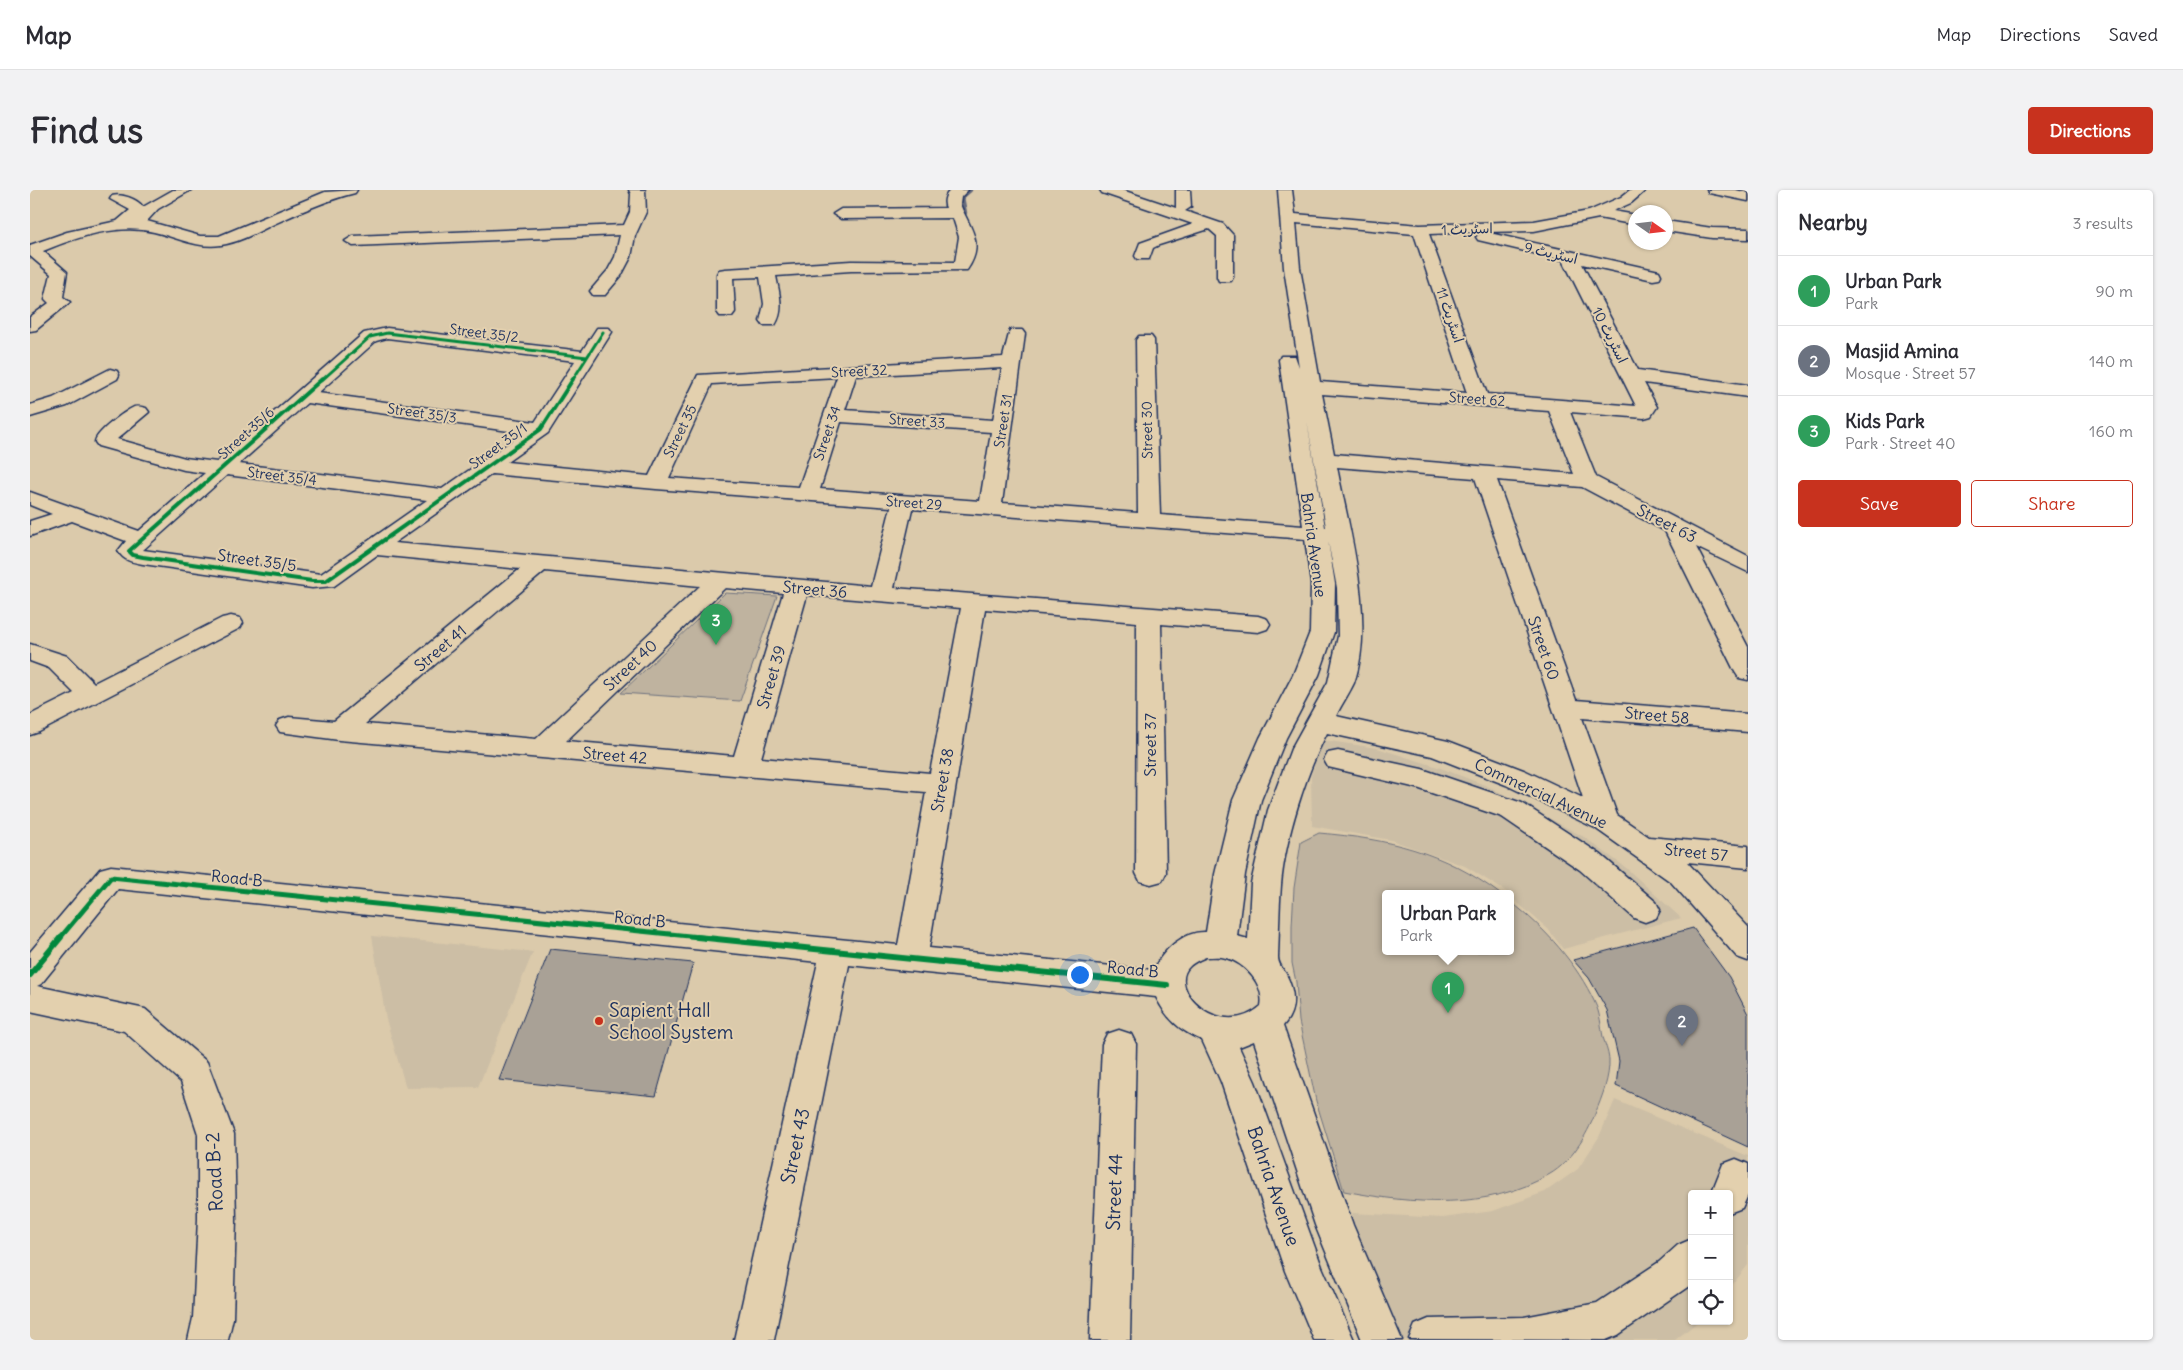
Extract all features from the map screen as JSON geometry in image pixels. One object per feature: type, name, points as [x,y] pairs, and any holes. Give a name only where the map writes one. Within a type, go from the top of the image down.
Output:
[{"type":"street","points":[[31,250],[104,228],[128,226],[151,227],[182,238],[206,242],[228,239],[329,195],[350,190]]},
{"type":"street","points":[[599,291],[615,272],[623,257],[630,230],[638,212],[639,192],[636,190]]},
{"type":"street","points":[[726,312],[725,274],[884,265],[958,268],[965,260],[967,238],[963,222],[955,213],[952,204],[954,195],[961,190]]},
{"type":"street","points":[[1107,190],[1217,227],[1225,235],[1225,277]]},
{"type":"street","points":[[1183,190],[1183,206]]},
{"type":"street","name":"Bahria Avenue","points":[[1220,944],[1230,874],[1247,800],[1272,738],[1306,675],[1322,632],[1323,584],[1275,267],[1272,190]]},
{"type":"street","name":"Bahria Avenue","points":[[1262,963],[1266,882],[1282,810],[1304,749],[1342,682],[1350,636],[1349,588],[1311,386],[1292,268],[1285,190]]},
{"type":"street","name":"اسٹریٹ 1","points":[[1287,218],[1420,230],[1534,226],[1597,213],[1626,200],[1639,190]]},
{"type":"street","points":[[1714,190],[1748,197]]},
{"type":"street","points":[[151,227],[176,211],[189,195]]},
{"type":"street","points":[[128,226],[153,206],[189,195]]},
{"type":"street","points":[[117,198],[135,206],[138,211],[128,226]]},
{"type":"street","points":[[841,214],[955,213]]},
{"type":"street","points":[[1597,213],[1628,219]]},
{"type":"street","points":[[1143,256],[1146,246],[1153,242],[1210,224]]},
{"type":"street","points":[[1673,227],[1712,233],[1748,234]]},
{"type":"street","points":[[353,240],[630,230]]},
{"type":"street","name":"اسٹریٹ 11","points":[[1420,230],[1479,399]]},
{"type":"street","name":"اسٹریٹ 9","points":[[1450,230],[1653,275]]},
{"type":"street","points":[[30,326],[61,302],[54,299],[59,282],[59,272],[31,250]]},
{"type":"street","name":"اسٹریٹ 10","points":[[1570,257],[1647,407],[1644,412]]},
{"type":"street","points":[[767,272],[772,304],[769,321]]},
{"type":"street","name":"Street 35/1","points":[[374,548],[541,429],[603,332]]},
{"type":"street","name":"Street 35/2","points":[[379,334],[587,357]]},
{"type":"street","name":"Street 35/6","points":[[136,546],[370,337],[379,334]]},
{"type":"street","name":"Street 31","points":[[990,509],[1016,334]]},
{"type":"street","name":"Street 30","points":[[1145,340],[1149,521]]},
{"type":"street","name":"Street 32","points":[[705,379],[1012,362]]},
{"type":"street","name":"Street 34","points":[[807,495],[848,372]]},
{"type":"street","points":[[30,411],[50,406],[110,374]]},
{"type":"street","points":[[1630,375],[1748,391]]},
{"type":"street","name":"Street 35","points":[[656,483],[705,379]]},
{"type":"street","name":"Street 62","points":[[1311,386],[1644,412]]},
{"type":"street","name":"Street 35/3","points":[[303,397],[541,429]]},
{"type":"street","points":[[1325,460],[1587,482],[1557,405]]},
{"type":"street","name":"Street 35/4","points":[[139,412],[105,438],[105,442],[184,464],[448,496]]},
{"type":"street","name":"Street 33","points":[[833,416],[1002,427]]},
{"type":"street","name":"Street 29","points":[[489,467],[656,483],[1338,535]]},
{"type":"street","name":"Street 60","points":[[1484,474],[1605,821]]},
{"type":"street","name":"Street 63","points":[[1587,482],[1748,565]]},
{"type":"street","name":"Street 35/5","points":[[30,498],[72,514],[136,546],[133,555],[143,557],[312,581],[326,581],[374,548]]},
{"type":"street","points":[[880,594],[903,502]]},
{"type":"street","points":[[30,529],[72,514]]},
{"type":"street","points":[[1674,526],[1748,672]]},
{"type":"street","name":"Street 36","points":[[374,548],[719,581],[1258,624]]},
{"type":"street","name":"Street 41","points":[[339,731],[540,564]]},
{"type":"street","name":"Street 40","points":[[541,749],[719,581]]},
{"type":"street","name":"Street 39","points":[[745,766],[797,587]]},
{"type":"street","name":"Street 38","points":[[911,959],[974,602]]},
{"type":"street","name":"Street 37","points":[[1149,616],[1151,873]]},
{"type":"street","points":[[30,726],[231,623]]},
{"type":"street","points":[[30,652],[58,662],[91,695]]},
{"type":"street","name":"Street 58","points":[[1565,708],[1748,723]]},
{"type":"street","name":"Commercial Avenue","points":[[1320,722],[1438,748],[1532,786],[1605,821],[1682,874],[1748,948]]},
{"type":"street","name":"Street 42","points":[[289,726],[942,784]]},
{"type":"street","points":[[1338,760],[1422,779],[1512,810],[1590,862],[1645,910]]},
{"type":"street","points":[[1512,810],[1532,786]]},
{"type":"street","name":"Street 57","points":[[1644,847],[1748,857]]},
{"type":"street","name":"Road B","points":[[30,975],[111,878],[1167,985]]},
{"type":"street","points":[[1202,944],[1220,944],[1235,947],[1262,963],[1271,975],[1276,988],[1277,1000],[1274,1012],[1266,1023],[1252,1030],[1234,1033],[1215,1031],[1198,1025],[1182,1014],[1172,1000],[1167,985],[1168,971],[1175,958],[1187,949],[1202,944]]},
{"type":"street","name":"Street 43","points":[[754,1340],[836,952]]},
{"type":"street","name":"Road B-2","points":[[30,998],[133,1019],[195,1073],[216,1134],[217,1219],[213,1318],[208,1340]]},
{"type":"street","points":[[1266,1023],[1334,1225],[1382,1340]]},
{"type":"street","name":"Bahria Avenue","points":[[1215,1031],[1238,1082],[1304,1271],[1334,1340]]},
{"type":"street","name":"Street 44","points":[[1110,1340],[1119,1044]]},
{"type":"street","points":[[1429,1339],[1524,1337],[1611,1330],[1688,1262]]},
{"type":"shaded area","points":[[725,593],[777,596],[740,701],[621,693]]},
{"type":"shaded area","points":[[1322,740],[1377,748],[1438,767],[1492,788],[1584,837],[1625,867],[1681,918],[1563,949],[1548,929],[1514,900],[1514,890],[1504,890],[1465,866],[1391,840],[1312,826],[1311,776]]},
{"type":"shaded area","points":[[1319,833],[1392,844],[1436,857],[1479,879],[1494,890],[1382,890],[1382,955],[1514,955],[1514,904],[1536,923],[1559,948],[1579,974],[1597,1007],[1609,1056],[1609,1066],[1603,1094],[1588,1131],[1565,1163],[1558,1169],[1526,1186],[1476,1199],[1423,1201],[1370,1196],[1344,1191],[1316,1101],[1299,1021],[1296,982],[1292,963],[1292,926],[1294,888],[1301,842]]},
{"type":"shaded area","points":[[372,936],[533,952],[478,1087],[406,1088],[386,1019]]},
{"type":"shaded area","points":[[1615,1100],[1748,1156],[1748,1265],[1733,1284],[1733,1190],[1688,1190],[1688,1325],[1694,1325],[1675,1340],[1399,1340],[1355,1228],[1352,1213],[1443,1218],[1493,1211],[1545,1192],[1578,1169],[1599,1137]]},
{"type":"building","points":[[1693,928],[1729,977],[1748,1014],[1748,1147],[1616,1086],[1619,1061],[1607,1010],[1589,978],[1573,960]]},
{"type":"building","name":"Sapient Hall School System","points":[[550,949],[693,963],[656,1096],[499,1080]]},
{"type":"waterway","points":[[965,213],[962,197],[970,190]]},
{"type":"cycle path","points":[[587,357],[387,333],[370,337],[129,551],[133,555],[143,557],[312,581],[326,581],[541,429],[603,332]]},
{"type":"cycle path","points":[[30,975],[111,877],[1167,985]]},
{"type":"place","name":"Kids Park","points":[[716,645]]},
{"type":"place","name":"Urban Park","points":[[1448,1013]]},
{"type":"place","name":"Sapient Hall School System","points":[[599,1021]]},
{"type":"place","name":"Masjid Amina","points":[[1682,1046]]}]
